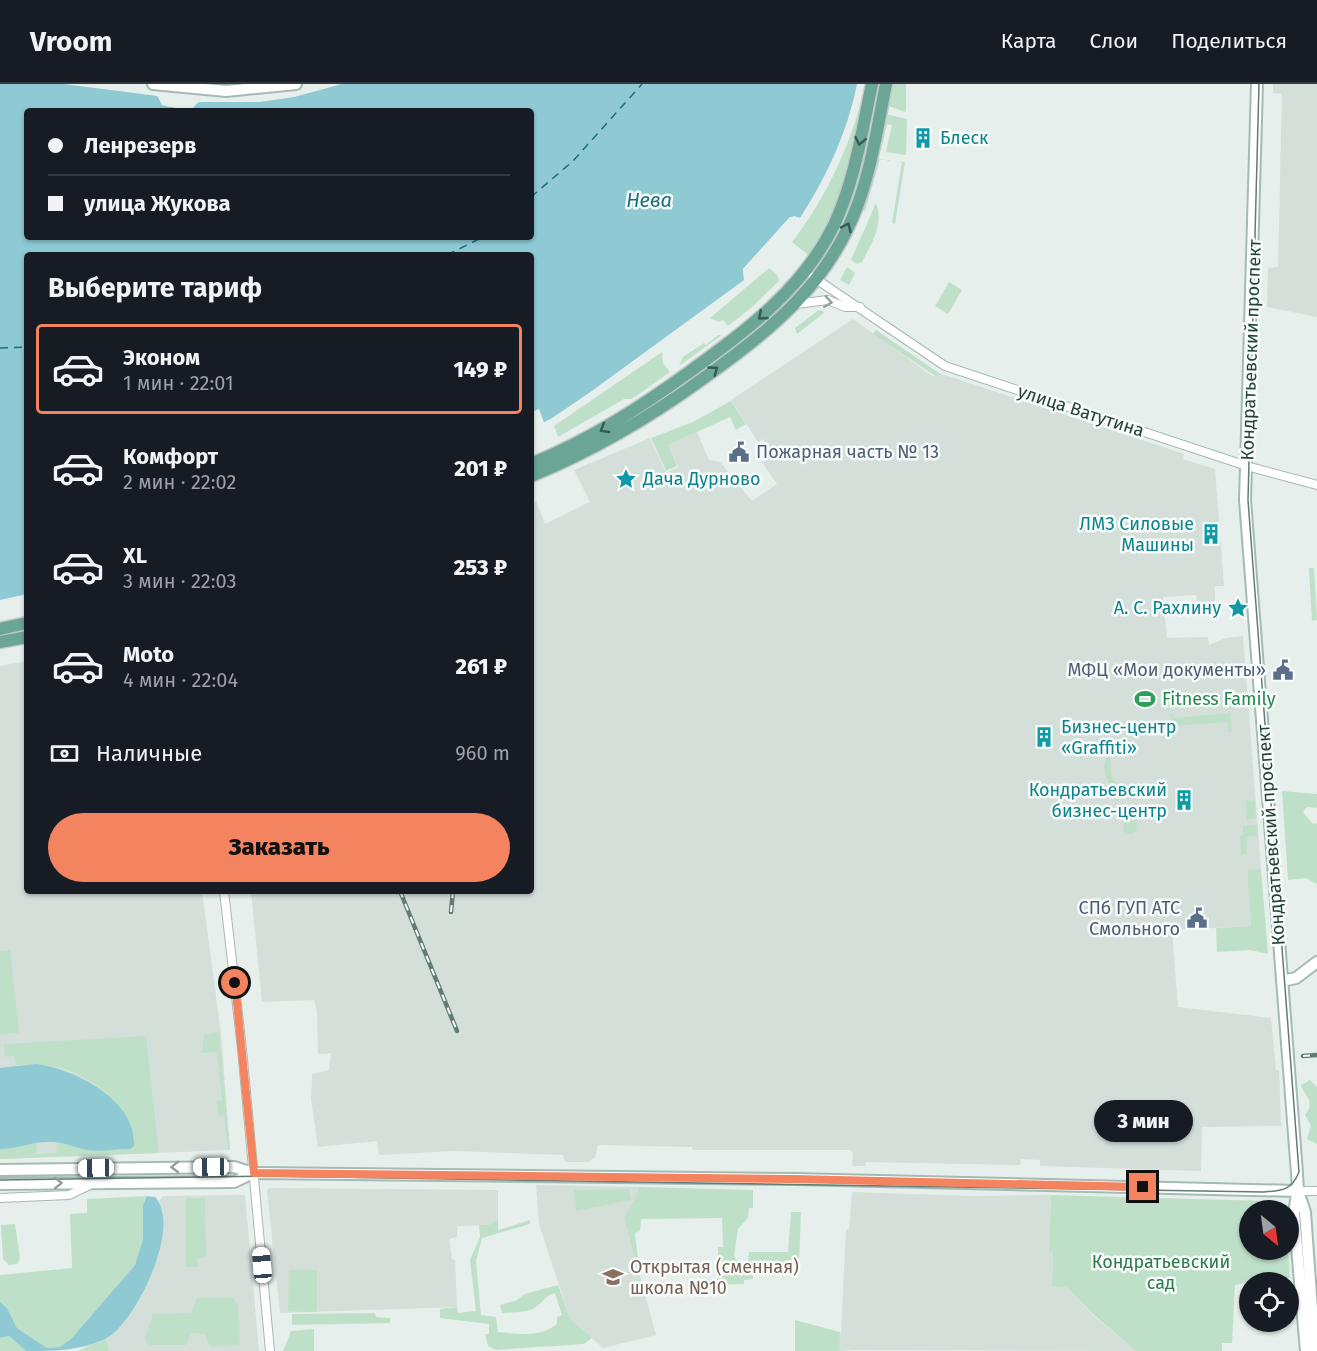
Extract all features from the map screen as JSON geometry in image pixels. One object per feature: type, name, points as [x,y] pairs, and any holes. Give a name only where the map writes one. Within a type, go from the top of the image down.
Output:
[{"type":"main road","points":[[534,463],[597,433],[633,412],[744,332],[788,292],[818,254],[845,199],[872,84]]},
{"type":"main road","points":[[534,475],[602,444],[639,423],[742,350],[796,304],[819,278],[833,256],[858,204],[886,84]]},
{"type":"main road","points":[[0,629],[24,624]]},
{"type":"main road","points":[[0,642],[24,638]]},
{"type":"street","points":[[153,84],[226,91],[296,84]]},
{"type":"street","name":"Кондратьевский проспект","points":[[1257,84],[1245,500],[1298,1191],[1305,1212],[1315,1351]]},
{"type":"street","name":"улица Ватутина","points":[[803,274],[819,278],[945,366],[1247,466],[1317,484]]},
{"type":"street","name":"улица Ватутина","points":[[796,304],[828,300],[845,308],[860,308]]},
{"type":"street","points":[[224,894],[270,1351]]},
{"type":"street","points":[[1282,981],[1296,978],[1317,962]]},
{"type":"street","points":[[0,1170],[234,1167],[254,1173],[794,1179],[1317,1191]]},
{"type":"street","points":[[0,1184],[234,1182],[254,1173]]},
{"type":"street","points":[[0,1198],[69,1195],[96,1182]]},
{"type":"street","name":"Кондратьевский проспект","points":[[1298,1191],[1294,1213],[1306,1351]]},
{"type":"shaded area","points":[[1273,84],[1317,84],[1317,317],[1267,307],[1268,268],[1278,267],[1282,94],[1273,93]]},
{"type":"shaded area","points":[[853,319],[931,375],[937,377],[939,373],[1184,454],[1183,459],[1215,469],[1224,586],[1215,586],[1215,601],[1197,603],[1196,595],[1163,597],[1167,638],[1208,637],[1209,645],[1226,638],[1243,636],[1261,869],[1247,870],[1251,926],[1172,930],[1178,1007],[1271,1018],[1276,1070],[1279,1070],[1281,1126],[1202,1127],[1201,1171],[1040,1166],[1040,1160],[1021,1159],[1020,1165],[866,1162],[865,1166],[852,1166],[853,1153],[850,1150],[693,1150],[692,1147],[598,1145],[595,1157],[589,1162],[565,1162],[563,1155],[453,1151],[379,1155],[377,1141],[318,1147],[311,1099],[312,1074],[329,1070],[331,1053],[318,1054],[317,1011],[314,1000],[262,1002],[251,894],[534,894],[534,502],[536,501],[545,524],[590,502],[574,470],[650,438],[666,473],[678,467],[668,445],[697,432],[709,460],[720,462],[752,501],[777,484],[762,462],[774,454],[763,439],[758,442],[731,400]]},
{"type":"shaded area","points":[[24,662],[24,894],[202,894],[221,1033],[230,1150],[0,1159],[0,666]]},
{"type":"shaded area","points":[[536,1185],[638,1187],[637,1194],[624,1218],[656,1335],[603,1348],[570,1319],[539,1224]]},
{"type":"shaded area","points":[[269,1188],[498,1190],[498,1218],[489,1225],[457,1226],[457,1237],[449,1239],[452,1259],[455,1260],[457,1307],[280,1313],[267,1191]]},
{"type":"shaded area","points":[[852,1192],[970,1196],[1051,1195],[1049,1251],[1053,1251],[1052,1286],[1068,1288],[1093,1315],[1136,1351],[839,1350],[837,1342],[841,1332],[846,1230],[849,1229]]},
{"type":"shaded area","points":[[245,1195],[259,1351],[109,1351],[106,1338],[110,1336],[163,1213],[159,1201],[163,1196]]},
{"type":"green space","points":[[891,84],[906,84],[906,112],[888,106]]},
{"type":"green space","points":[[863,95],[867,95],[837,210],[811,257],[792,242],[815,208],[835,172],[851,134]]},
{"type":"green space","points":[[885,114],[907,119],[906,155],[886,152],[892,125],[887,124],[881,150],[878,150]]},
{"type":"green space","points":[[877,159],[880,159],[865,211],[862,211]]},
{"type":"green space","points":[[891,160],[905,162],[895,224],[892,223],[902,162]]},
{"type":"green space","points":[[876,203],[879,219],[876,233],[862,262],[857,264],[851,260]]},
{"type":"green space","points":[[847,267],[855,273],[849,285],[840,280]]},
{"type":"green space","points":[[769,268],[777,275],[779,281],[752,307],[728,326],[723,320],[719,322],[710,318]]},
{"type":"green space","points":[[949,282],[962,290],[948,314],[935,306]]},
{"type":"green space","points":[[819,310],[825,312],[797,334],[795,328]]},
{"type":"green space","points":[[876,330],[939,373],[937,377],[873,334]]},
{"type":"green space","points":[[718,335],[722,335],[679,366],[683,357],[704,343],[706,345]]},
{"type":"green space","points":[[662,352],[663,363],[670,372],[632,399],[624,399],[558,437],[554,426]]},
{"type":"green space","points":[[731,401],[746,424],[736,430],[730,417],[668,445],[677,466],[666,471],[651,438],[693,422]]},
{"type":"green space","points":[[1309,568],[1314,568],[1317,620],[1312,621]]},
{"type":"green space","points":[[1230,713],[1232,732],[1229,732],[1227,722],[1175,726],[1170,714],[1173,714],[1174,718]]},
{"type":"green space","points":[[1115,754],[1110,758],[1112,779],[1117,783],[1109,783],[1104,765],[1109,755]]},
{"type":"green space","points":[[1282,791],[1317,794],[1317,808],[1307,807],[1303,812],[1313,824],[1317,823],[1317,884],[1306,878],[1288,880]]},
{"type":"green space","points":[[1255,800],[1256,818],[1247,820],[1246,801]]},
{"type":"green space","points":[[1127,820],[1133,820],[1137,827],[1133,834],[1127,834],[1123,830],[1123,824]]},
{"type":"green space","points":[[1257,825],[1258,836],[1246,837],[1247,854],[1241,855],[1240,836],[1243,835],[1243,826]]},
{"type":"green space","points":[[1261,869],[1268,954],[1250,950],[1217,952],[1216,928],[1251,926],[1247,870]]},
{"type":"green space","points":[[10,950],[19,1033],[0,1034],[0,951]]},
{"type":"green space","points":[[219,1032],[230,1150],[228,1150],[224,1115],[218,1114],[217,1101],[222,1100],[217,1052],[202,1053],[204,1035]]},
{"type":"green space","points":[[146,1036],[159,1153],[0,1159],[0,1149],[36,1142],[37,1154],[57,1153],[57,1143],[67,1143],[88,1150],[134,1146],[129,1121],[113,1099],[102,1089],[91,1081],[61,1068],[16,1065],[14,1056],[5,1057],[4,1044]]},
{"type":"green space","points":[[1310,1080],[1317,1087],[1317,1144],[1307,1139],[1311,1126],[1305,1115],[1310,1103],[1301,1085]]},
{"type":"green space","points":[[638,1187],[753,1190],[753,1208],[749,1208],[748,1218],[738,1229],[734,1256],[742,1268],[747,1268],[749,1252],[788,1252],[791,1212],[801,1212],[799,1264],[753,1263],[753,1279],[744,1280],[744,1284],[698,1285],[698,1280],[718,1279],[718,1247],[723,1247],[722,1218],[641,1219],[640,1231],[635,1233],[638,1258],[635,1259],[624,1218],[637,1194]]},
{"type":"green space","points":[[629,1189],[631,1200],[576,1211],[574,1190]]},
{"type":"green space","name":"Кондратьевский сад","points":[[1051,1195],[1239,1200],[1239,1260],[1289,1260],[1290,1272],[1239,1272],[1239,1284],[1235,1285],[1232,1343],[1222,1343],[1222,1351],[1136,1351],[1093,1314],[1068,1288],[1052,1286],[1053,1252],[1049,1251]]},
{"type":"green space","points":[[147,1196],[143,1205],[143,1239],[135,1265],[71,1339],[60,1347],[47,1348],[17,1328],[7,1308],[0,1302],[0,1275],[72,1268],[70,1214],[87,1213],[87,1199]]},
{"type":"green space","points":[[186,1198],[205,1198],[206,1257],[198,1258],[198,1267],[186,1267]]},
{"type":"green space","points":[[498,1218],[498,1230],[530,1220],[530,1224],[482,1238],[476,1261],[481,1315],[496,1317],[498,1332],[529,1334],[543,1331],[557,1324],[557,1317],[562,1315],[555,1293],[536,1307],[524,1311],[502,1313],[500,1305],[515,1301],[525,1294],[558,1285],[570,1319],[592,1338],[584,1344],[495,1350],[488,1346],[485,1334],[489,1334],[489,1324],[440,1318],[440,1309],[457,1307],[458,1313],[476,1311],[470,1260],[480,1237],[479,1225],[489,1225]]},
{"type":"green space","points":[[15,1224],[20,1258],[17,1264],[9,1265],[3,1259],[1,1225]]},
{"type":"green space","points":[[289,1270],[317,1270],[317,1312],[288,1311]]},
{"type":"green space","points":[[197,1298],[233,1298],[238,1305],[240,1345],[213,1347],[209,1346],[205,1334],[191,1333],[186,1345],[148,1345],[145,1339],[153,1314],[191,1313]]},
{"type":"green space","points":[[375,1313],[376,1317],[390,1318],[390,1323],[292,1325],[292,1314]]},
{"type":"green space","points":[[795,1320],[840,1332],[839,1350],[852,1351],[795,1351]]},
{"type":"green space","points":[[314,1329],[314,1351],[283,1351],[291,1331]]},
{"type":"green space","points":[[9,1336],[26,1351],[0,1351],[0,1338]]},
{"type":"green space","points":[[106,1338],[109,1351],[78,1351]]},
{"type":"water","name":"Нева","points":[[0,84],[64,84],[157,96],[165,106],[182,108],[24,108],[24,240],[534,240],[534,108],[191,108],[199,102],[260,102],[294,97],[342,84],[857,84],[842,137],[810,202],[800,218],[790,217],[743,269],[744,280],[589,393],[534,427],[534,252],[24,252],[24,595],[0,600]]},
{"type":"water","points":[[36,1064],[68,1072],[85,1080],[115,1101],[125,1114],[132,1129],[134,1146],[130,1149],[92,1151],[60,1143],[44,1142],[0,1149],[0,1068]]},
{"type":"water","points":[[147,1196],[155,1197],[162,1210],[163,1228],[160,1248],[144,1291],[133,1310],[110,1336],[90,1345],[48,1351],[26,1351],[9,1336],[0,1338],[0,1302],[7,1308],[17,1328],[47,1348],[60,1347],[71,1339],[135,1265],[143,1239],[143,1205]]},
{"type":"pier","points":[[158,97],[163,102],[183,107],[198,102],[193,108],[162,105]]},
{"type":"pier","points":[[794,216],[800,218],[791,220],[746,271],[744,280],[743,269],[789,218]]},
{"type":"pier","points":[[539,409],[545,425],[535,430],[534,426],[534,411]]},
{"type":"ferry route","points":[[534,194],[573,161],[642,84]]},
{"type":"ferry route","points":[[453,252],[477,240]]},
{"type":"ferry route","points":[[0,348],[24,347]]},
{"type":"tram line","points":[[0,1180],[266,1176],[1264,1192],[1281,1190],[1290,1186],[1299,1172],[1248,500],[1259,84]]},
{"type":"railway","points":[[401,894],[457,1031]]},
{"type":"railway","points":[[451,912],[453,894]]},
{"type":"railway","points":[[1303,1056],[1317,1055]]},
{"type":"place","name":"Блеск","points":[[923,138]]},
{"type":"place","name":"Пожарная часть № 13","points":[[739,452]]},
{"type":"place","name":"Дача Дурново","points":[[626,479]]},
{"type":"place","name":"ЛМЗ Силовые Машины","points":[[1211,534]]},
{"type":"place","name":"А. С. Рахлину","points":[[1238,608]]},
{"type":"place","name":"МФЦ «Мои документы»","points":[[1283,670]]},
{"type":"place","name":"Fitness Family","points":[[1145,699]]},
{"type":"place","name":"Бизнес-центр «Graffiti»","points":[[1044,737]]},
{"type":"place","name":"Кондратьевский бизнес-центр","points":[[1184,800]]},
{"type":"place","name":"СПб ГУП АТС Смольного","points":[[1197,918]]},
{"type":"place","name":"Открытая (сменная) школа №10","points":[[613,1277]]},
{"type":"route","points":[[235,983],[254,1173],[794,1179],[1143,1187]]}]
